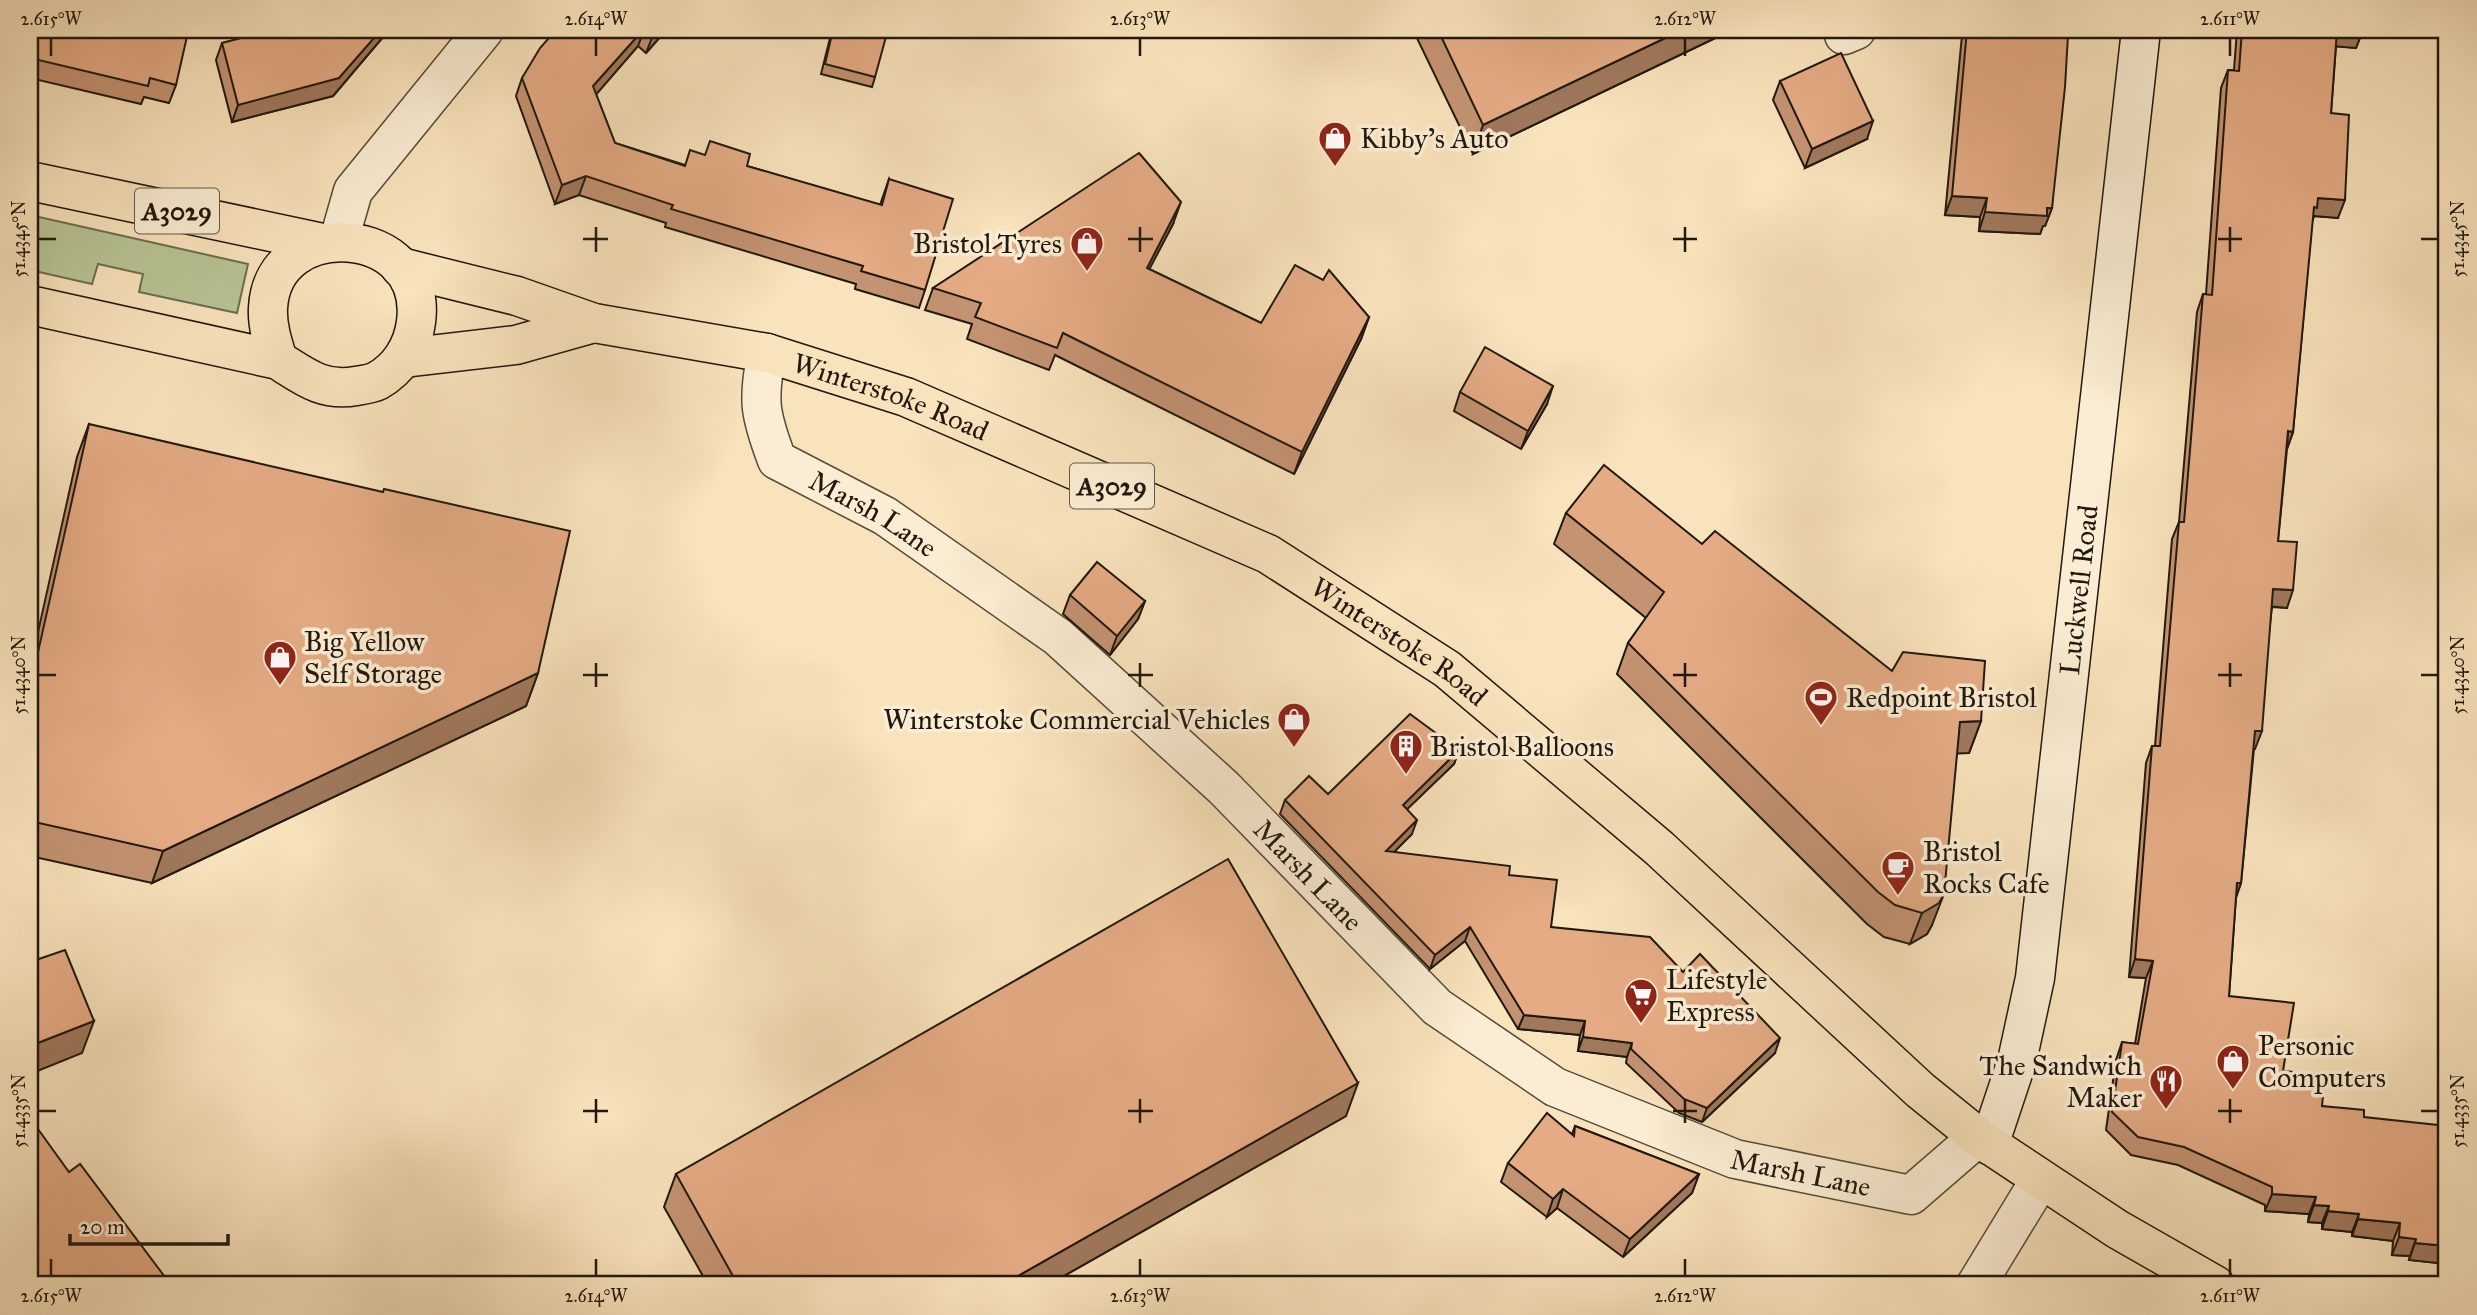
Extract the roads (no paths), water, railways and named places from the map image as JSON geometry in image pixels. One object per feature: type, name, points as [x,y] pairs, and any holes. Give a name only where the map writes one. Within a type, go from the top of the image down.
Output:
[{"type":"highway","name":"Winterstoke Road","points":[[30,181],[331,242],[365,244],[388,255],[400,267],[414,290],[418,311],[415,336],[404,358],[375,382],[338,389],[312,383],[278,360],[30,305]]},
{"type":"highway","points":[[278,360],[270,333],[268,308],[271,295],[282,272],[300,254],[331,242]]},
{"type":"highway","name":"Winterstoke Road","points":[[400,267],[517,296],[594,323],[766,353],[906,397],[1268,554],[1447,669],[1659,848],[1920,1090],[1983,1141],[2117,1229],[2215,1285]]},
{"type":"highway","name":"Winterstoke Road","points":[[404,358],[516,345],[594,323]]},
{"type":"street","points":[[331,242],[353,191],[484,30]]},
{"type":"street","name":"Luckwell Road","points":[[1983,1141],[2017,1061],[2035,978],[2141,30]]},
{"type":"street","name":"Marsh Lane","points":[[766,353],[758,394],[765,428],[778,460],[885,516],[1058,637],[1224,788],[1437,1007],[1555,1087],[1735,1159],[1911,1195],[1983,1141]]},
{"type":"street","points":[[1976,1285],[2040,1180]]},
{"type":"place","name":"Kibby's Auto","points":[[1335,168]]},
{"type":"place","name":"Bristol Tyres","points":[[1087,273]]},
{"type":"place","name":"Big Yellow Self Storage","points":[[280,687]]},
{"type":"place","name":"Redpoint Bristol","points":[[1821,727]]},
{"type":"place","name":"Winterstoke Commercial Vehicles","points":[[1294,749]]},
{"type":"place","name":"Bristol Balloons","points":[[1406,776]]},
{"type":"place","name":"Bristol Rocks Cafe","points":[[1898,897]]},
{"type":"place","name":"Lifestyle Express","points":[[1641,1025]]},
{"type":"place","name":"Personic Computers","points":[[2233,1091]]},
{"type":"place","name":"The Sandwich Maker","points":[[2166,1111]]}]
